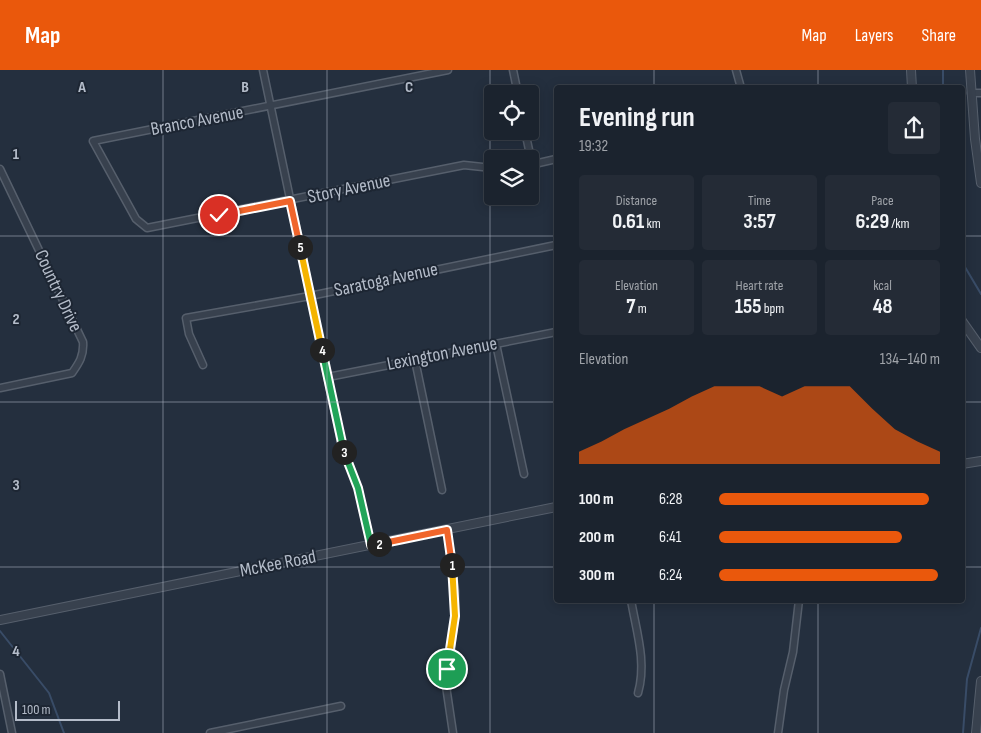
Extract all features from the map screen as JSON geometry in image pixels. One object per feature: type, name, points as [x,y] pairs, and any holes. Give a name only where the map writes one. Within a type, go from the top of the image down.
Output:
[{"type":"street","points":[[262,70],[342,446],[358,488],[371,545]]},
{"type":"street","name":"Branco Avenue","points":[[147,228],[136,219],[93,141],[448,70]]},
{"type":"street","points":[[513,70],[516,85]]},
{"type":"street","points":[[736,70],[740,85]]},
{"type":"street","points":[[911,70],[912,85]]},
{"type":"street","points":[[970,70],[981,183]]},
{"type":"street","points":[[971,93],[981,93]]},
{"type":"street","points":[[539,163],[554,159]]},
{"type":"street","name":"Story Avenue","points":[[147,228],[464,165],[484,167]]},
{"type":"street","name":"Country Drive","points":[[0,169],[83,342],[84,351],[81,361],[72,373],[0,388]]},
{"type":"street","name":"Saratoga Avenue","points":[[203,365],[189,334],[186,318],[310,296],[554,246]]},
{"type":"street","points":[[965,325],[981,348]]},
{"type":"street","name":"Lexington Avenue","points":[[328,377],[554,332]]},
{"type":"street","points":[[496,344],[524,474]]},
{"type":"street","points":[[414,360],[442,490]]},
{"type":"street","points":[[965,464],[981,461]]},
{"type":"street","name":"McKee Road","points":[[0,620],[554,507]]},
{"type":"street","points":[[447,530],[455,592],[455,616],[446,686],[453,733]]},
{"type":"street","points":[[632,603],[642,660],[642,679],[638,693]]},
{"type":"street","points":[[778,733],[784,690],[793,652],[799,603]]},
{"type":"street","points":[[0,674],[12,733]]},
{"type":"street","points":[[976,733],[981,681]]},
{"type":"street","points":[[210,733],[341,706]]},
{"type":"waterway","points":[[943,70],[943,85]]},
{"type":"waterway","points":[[965,267],[981,294]]},
{"type":"waterway","points":[[963,733],[967,679],[981,628]]},
{"type":"waterway","points":[[0,631],[49,693],[64,733]]},
{"type":"route","points":[[219,215],[290,201],[342,446],[348,467],[358,488],[371,545],[447,530],[455,592],[455,616],[447,669]]}]
